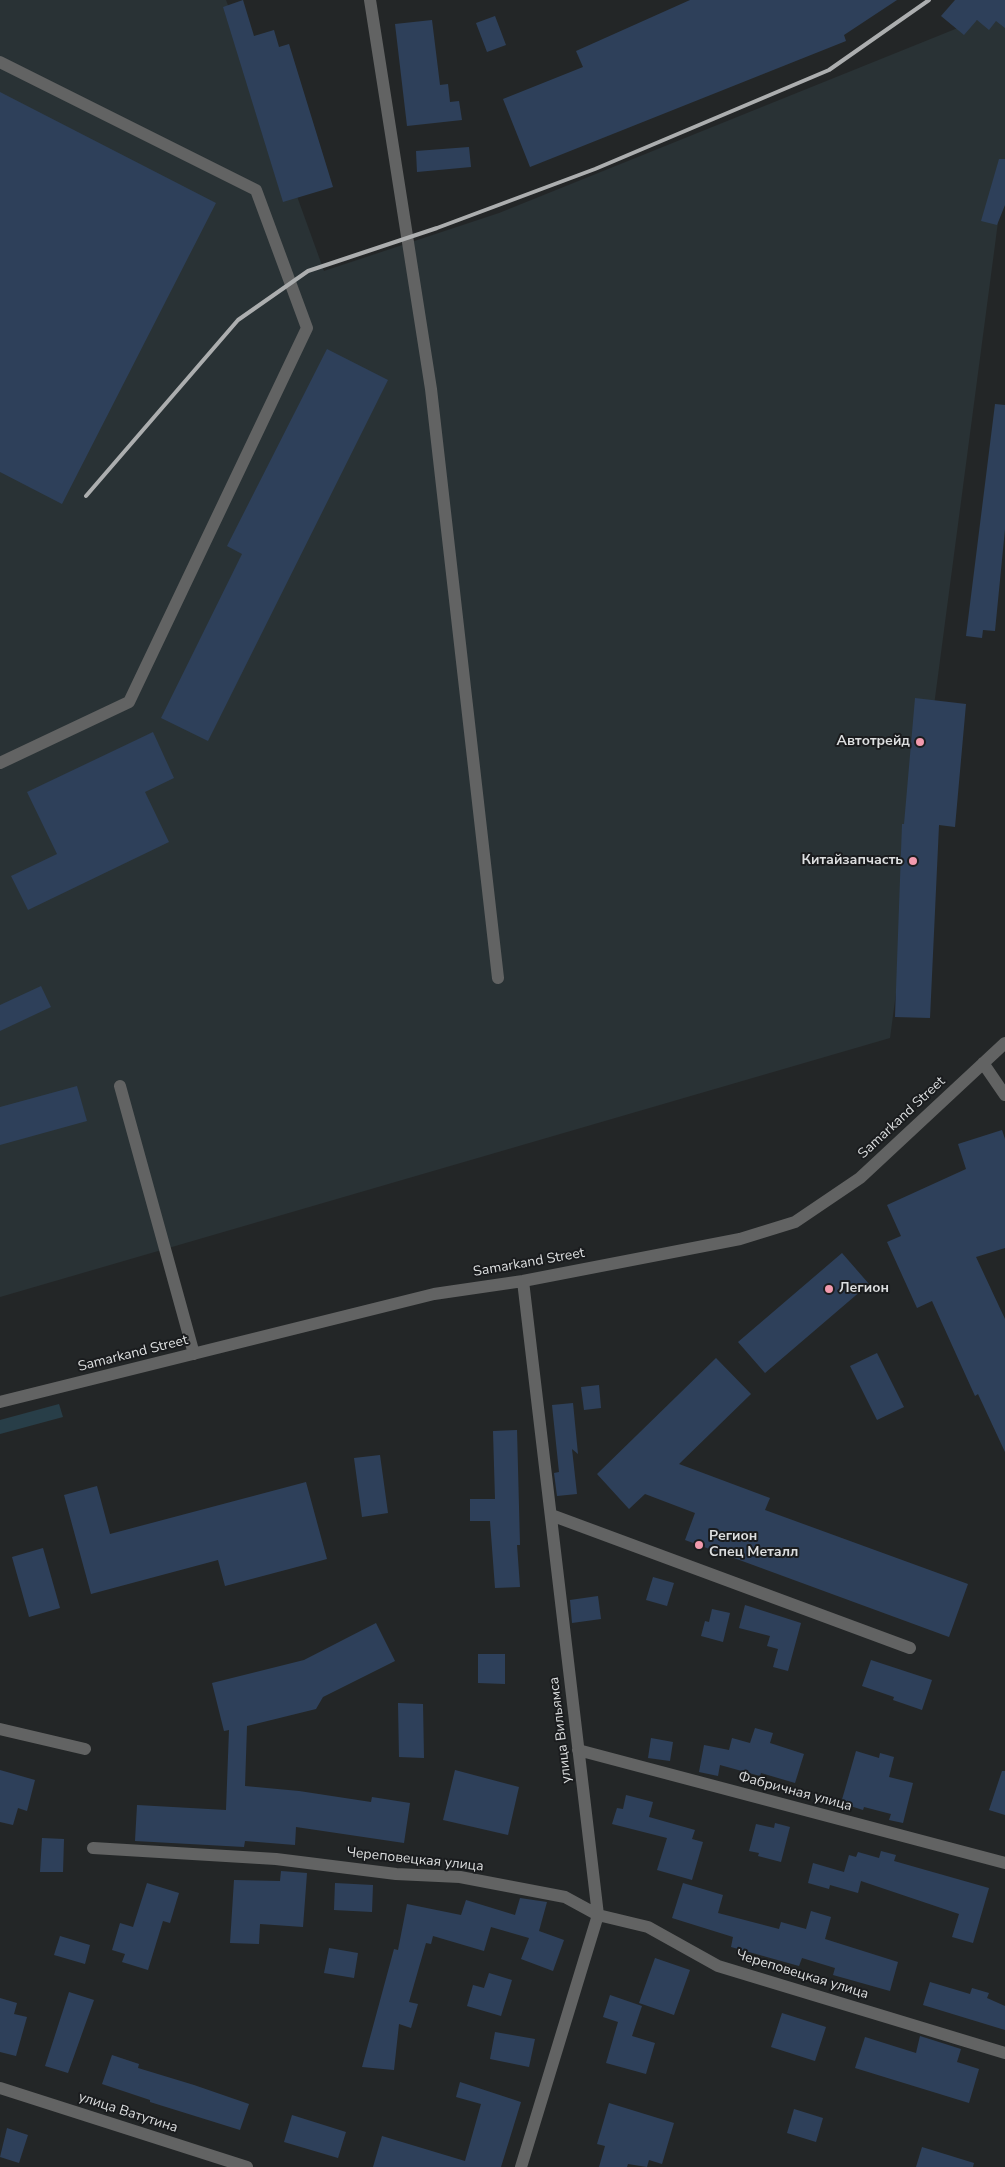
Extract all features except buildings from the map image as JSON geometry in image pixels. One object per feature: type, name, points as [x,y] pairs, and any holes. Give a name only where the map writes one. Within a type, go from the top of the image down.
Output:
[{"type":"street","points":[[370,0],[430,389],[498,978]]},
{"type":"street","points":[[0,62],[256,190],[307,328],[129,702],[0,763]]},
{"type":"street","name":"Samarkand Street","points":[[0,1402],[434,1294],[523,1281],[740,1238],[795,1222],[860,1178],[1005,1043]]},
{"type":"street","points":[[983,1063],[1005,1095]]},
{"type":"street","points":[[120,1086],[194,1354]]},
{"type":"street","name":"улица Вильямса","points":[[521,2167],[598,1915],[523,1281]]},
{"type":"street","points":[[551,1515],[910,1648]]},
{"type":"street","points":[[0,1729],[85,1749]]},
{"type":"street","name":"Фабричная улица","points":[[578,1750],[1005,1863]]},
{"type":"street","name":"Череповецкая улица","points":[[93,1848],[276,1859],[396,1874],[460,1877],[565,1897],[598,1915],[648,1927],[718,1966],[1005,2053]]},
{"type":"street","name":"улица Ватутина","points":[[0,2088],[248,2167]]},
{"type":"shaded area","points":[[0,0],[226,0],[324,271],[499,213],[1005,9],[1005,169],[890,1038],[0,1297]]},
{"type":"shaded area","points":[[59,1404],[63,1417],[0,1434],[0,1420]]},
{"type":"railway","points":[[86,496],[238,320],[308,271],[437,228],[595,169],[829,70],[929,0]]},
{"type":"place","name":"Автотрейд","points":[[920,742]]},
{"type":"place","name":"Китайзапчасть","points":[[913,861]]},
{"type":"place","name":"Легион","points":[[829,1289]]},
{"type":"place","name":"Регион Спец Металл","points":[[699,1545]]}]
